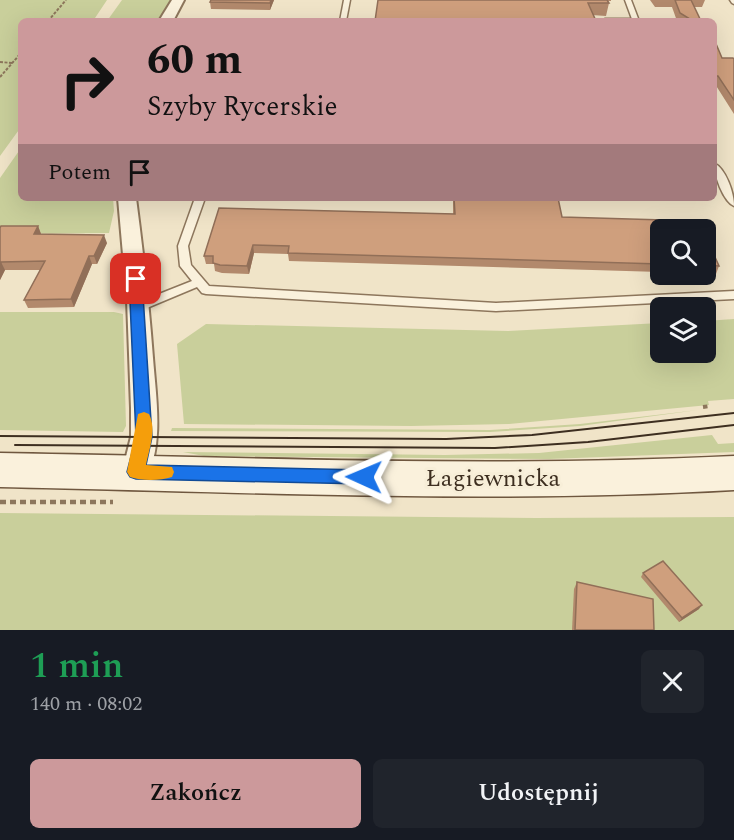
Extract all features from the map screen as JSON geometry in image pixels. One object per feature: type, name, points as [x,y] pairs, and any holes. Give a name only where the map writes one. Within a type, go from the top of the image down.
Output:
[{"type":"main road","name":"Łagiewnicka","points":[[0,470],[501,480],[684,477],[734,473]]},
{"type":"street","points":[[168,18],[178,0]]},
{"type":"street","points":[[127,201],[138,307],[144,437],[136,472]]},
{"type":"lane","points":[[344,18],[347,0]]},
{"type":"lane","points":[[628,0],[635,18]]},
{"type":"lane","points":[[717,171],[734,202]]},
{"type":"lane","points":[[199,201],[183,246],[186,266],[206,290],[496,307],[734,295]]},
{"type":"lane","points":[[138,307],[199,282]]},
{"type":"path","points":[[51,18],[66,0]]},
{"type":"path","points":[[0,77],[18,57]]},
{"type":"path","points":[[0,62],[13,63]]},
{"type":"path","points":[[703,407],[710,406]]},
{"type":"green space","points":[[0,0],[107,0],[95,18],[18,18],[18,131],[0,156]]},
{"type":"green space","points":[[122,0],[172,0],[161,18],[109,18]]},
{"type":"green space","points":[[18,152],[18,201],[113,201],[114,211],[109,233],[2,234],[0,236],[0,178]]},
{"type":"green space","points":[[0,312],[114,312],[123,314],[126,426],[123,432],[0,430]]},
{"type":"green space","points":[[734,319],[734,399],[708,401],[709,405],[509,424],[411,426],[184,424],[177,344],[206,324],[508,331],[650,324],[650,363],[716,363],[716,320]]},
{"type":"green space","points":[[698,410],[580,426],[490,432],[171,431],[172,428],[490,430],[580,424]]},
{"type":"green space","points":[[712,435],[718,444],[734,443],[734,452],[549,459],[204,456],[183,452],[445,455],[539,453]]},
{"type":"green space","points":[[0,513],[536,518],[734,517],[734,630],[0,630]]},
{"type":"building","points":[[211,0],[271,0],[270,3],[210,2]]},
{"type":"building","points":[[378,0],[607,0],[609,3],[588,3],[595,18],[375,18]]},
{"type":"building","points":[[675,0],[691,0],[700,18],[688,18],[680,13]]},
{"type":"building","points":[[717,46],[722,58],[734,59],[734,100],[718,76]]},
{"type":"building","points":[[454,201],[559,201],[562,217],[650,220],[650,264],[288,253],[289,246],[253,245],[247,266],[220,265],[213,263],[213,256],[204,256],[219,208],[455,214]]},
{"type":"building","points":[[1,226],[38,226],[34,234],[104,235],[94,256],[89,256],[71,299],[24,300],[45,261],[1,262],[0,265]]},
{"type":"building","points":[[663,561],[702,605],[682,618],[643,573]]},
{"type":"building","points":[[577,582],[653,599],[654,630],[575,630]]},
{"type":"tram line","points":[[0,436],[446,439],[532,435],[734,413]]},
{"type":"tram line","points":[[15,445],[495,448],[588,442],[734,425]]},
{"type":"slow traffic","points":[[144,419],[144,437],[136,472],[166,472]]},
{"type":"route","points":[[136,279],[144,437],[136,472],[364,477]]}]
